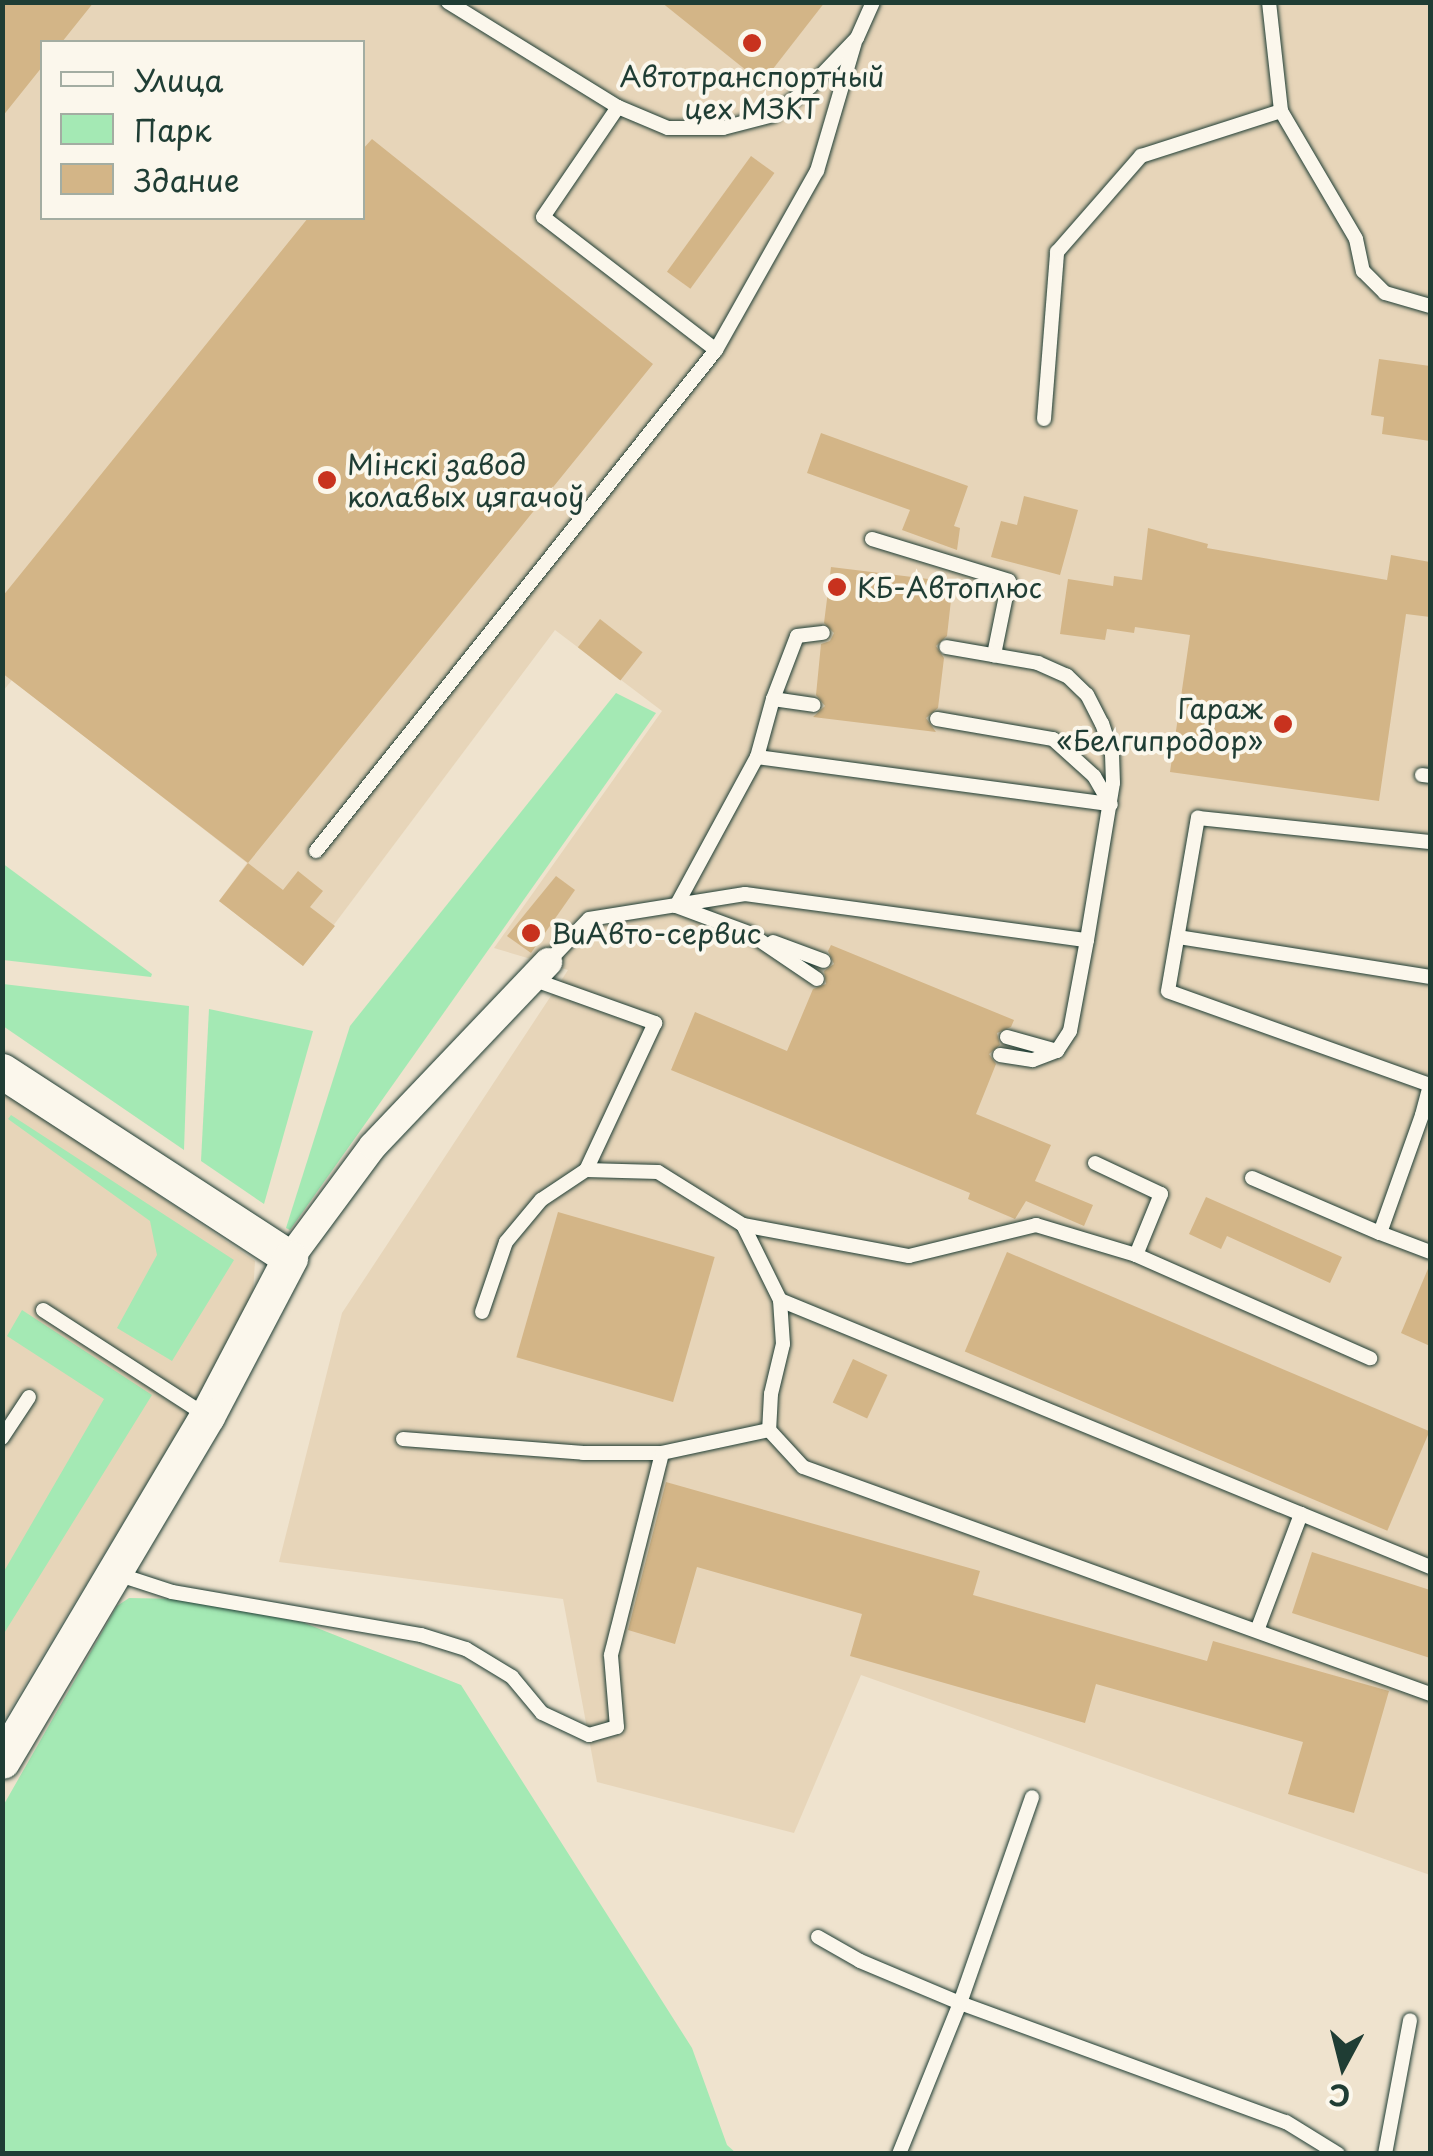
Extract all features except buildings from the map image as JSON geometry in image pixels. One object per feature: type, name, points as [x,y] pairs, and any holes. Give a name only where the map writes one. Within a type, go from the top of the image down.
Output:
[{"type":"street","points":[[4,1754],[117,1574],[207,1416],[290,1258],[373,1146],[540,971]]},
{"type":"street","points":[[2,1071],[290,1258]]},
{"type":"lane","points":[[448,2],[618,107],[668,128],[723,128],[772,115],[810,87],[856,38]]},
{"type":"lane","points":[[316,851],[716,350],[817,171],[856,38],[872,2]]},
{"type":"lane","points":[[1268,2],[1281,111],[1356,239],[1363,271],[1386,293],[1430,306]]},
{"type":"lane","points":[[618,107],[543,217],[716,350]]},
{"type":"lane","points":[[1044,418],[1057,252],[1141,156],[1281,111]]},
{"type":"lane","points":[[872,539],[1008,581],[994,655]]},
{"type":"lane","points":[[676,906],[757,757],[773,699],[797,636],[823,633]]},
{"type":"lane","points":[[946,647],[1038,663],[1067,676],[1087,695],[1112,754],[1111,804],[1070,1031],[1058,1051],[1033,1060],[1000,1054]]},
{"type":"lane","points":[[773,699],[814,704]]},
{"type":"lane","points":[[937,719],[1054,738],[1094,776],[1111,804]]},
{"type":"lane","points":[[757,757],[1111,804]]},
{"type":"lane","points":[[1380,1233],[1430,1085],[1168,991],[1198,818],[1430,842]]},
{"type":"lane","points":[[482,1312],[506,1242],[541,1200],[586,1170],[655,1023],[540,971],[589,919],[745,894],[1087,940]]},
{"type":"lane","points":[[676,906],[824,962]]},
{"type":"lane","points":[[750,933],[817,979]]},
{"type":"lane","points":[[1178,937],[1430,977]]},
{"type":"lane","points":[[1007,1037],[1058,1051]]},
{"type":"lane","points":[[1095,1164],[1161,1194],[1136,1255]]},
{"type":"lane","points":[[586,1170],[658,1172],[743,1225],[910,1256],[1036,1225],[1136,1255],[1370,1358]]},
{"type":"lane","points":[[1252,1178],[1430,1252]]},
{"type":"lane","points":[[743,1225],[780,1300],[784,1344],[771,1394],[769,1430],[803,1467],[1258,1628],[1430,1694]]},
{"type":"lane","points":[[780,1300],[1430,1567]]},
{"type":"lane","points":[[43,1310],[207,1416]]},
{"type":"lane","points":[[2,1438],[29,1397]]},
{"type":"lane","points":[[402,1438],[583,1453],[662,1453],[769,1430]]},
{"type":"lane","points":[[117,1574],[172,1592],[421,1635],[466,1648],[512,1676],[542,1713],[589,1735],[617,1727],[611,1655],[662,1453]]},
{"type":"lane","points":[[1258,1628],[1301,1514]]},
{"type":"lane","points":[[899,2154],[960,2004],[1032,1796]]},
{"type":"lane","points":[[818,1937],[860,1961],[960,2004],[1286,2122],[1338,2154]]},
{"type":"lane","points":[[1385,2154],[1410,2020]]},
{"type":"shaded area","points":[[3,3],[1430,3],[1430,1875],[861,1675],[794,1833],[597,1782],[563,1599],[279,1562],[342,1313],[568,970],[494,948],[662,711],[555,630],[303,966],[219,901],[247,863],[12,680],[3,691]]},
{"type":"shaded area","points":[[3,1089],[255,1261],[252,1309],[3,1721]]},
{"type":"green space","points":[[616,693],[656,713],[290,1230],[286,1228],[350,1026]]},
{"type":"green space","points":[[2,863],[152,974],[151,977],[3,960]]},
{"type":"green space","points":[[3,984],[189,1006],[184,1150],[3,1026]]},
{"type":"green space","points":[[209,1009],[313,1031],[264,1204],[201,1161]]},
{"type":"green space","points":[[11,1115],[234,1260],[172,1361],[117,1328],[157,1255],[150,1221],[8,1119]]},
{"type":"green space","points":[[22,1310],[152,1395],[3,1635],[3,1573],[104,1399],[7,1336]]},
{"type":"green space","points":[[129,1598],[183,1599],[302,1622],[461,1685],[692,2048],[727,2145],[736,2153],[3,2154],[3,1806],[117,1606]]},
{"type":"place","name":"Автотранспортный цех МЗКТ","points":[[752,43]]},
{"type":"place","name":"Мінскі завод колавых цягачоў","points":[[327,480]]},
{"type":"place","name":"КБ-Автоплюс","points":[[837,587]]},
{"type":"place","name":"Гараж «Белгипродор»","points":[[1283,724]]},
{"type":"place","name":"ВиАвто-сервис","points":[[531,933]]}]
